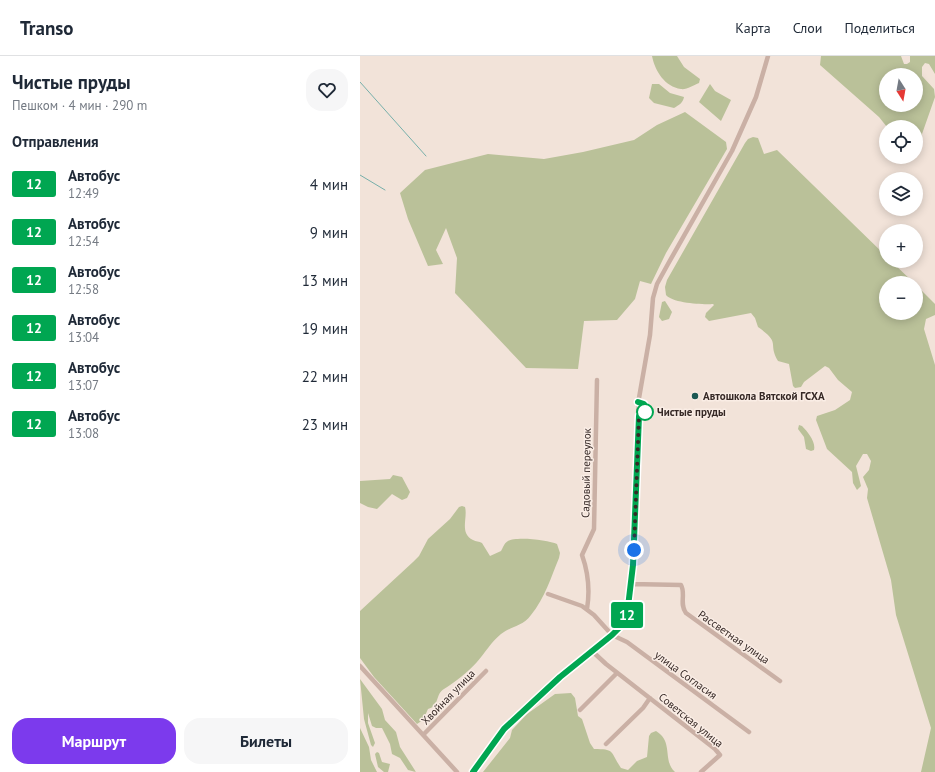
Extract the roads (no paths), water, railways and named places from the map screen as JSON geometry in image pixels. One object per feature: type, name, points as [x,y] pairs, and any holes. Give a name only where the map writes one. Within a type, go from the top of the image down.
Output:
[{"type":"street","points":[[473,772],[504,729],[534,701],[612,635],[622,625],[627,615],[631,584],[636,494],[638,402],[650,335],[653,298],[657,284],[732,151],[756,97],[768,56]]},
{"type":"street","name":"Садовый переулок","points":[[587,609],[590,594],[586,578],[586,565],[582,555],[594,529],[597,380]]},
{"type":"street","name":"Рассветная улица","points":[[631,584],[682,585],[682,606],[686,613],[780,681]]},
{"type":"street","points":[[548,594],[587,609],[612,635]]},
{"type":"street","name":"улица Согласия","points":[[612,635],[627,642],[749,732]]},
{"type":"street","name":"Советская улица","points":[[592,651],[617,673],[720,755],[701,772]]},
{"type":"street","points":[[360,666],[457,772]]},
{"type":"street","name":"Хвойная улица","points":[[423,735],[486,671]]},
{"type":"street","points":[[580,710],[617,673]]},
{"type":"street","name":"Советская улица","points":[[606,744],[643,708],[650,698]]},
{"type":"waterway","points":[[360,82],[426,156]]},
{"type":"waterway","points":[[360,175],[385,190]]},
{"type":"place","name":"Автошкола Вятской ГСХА","points":[[695,396]]},
{"type":"place","name":"Чистые пруды","points":[[645,412]]}]
